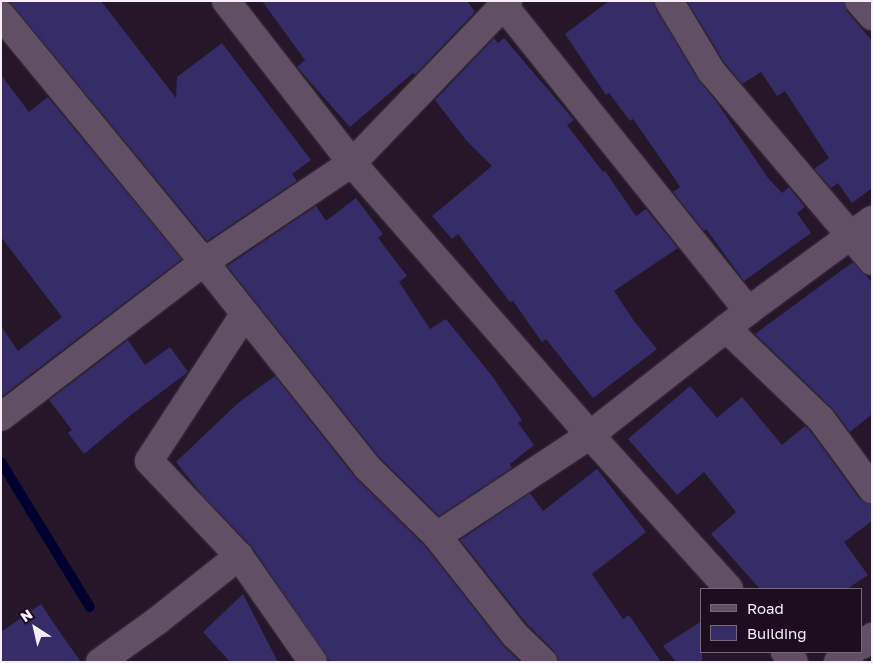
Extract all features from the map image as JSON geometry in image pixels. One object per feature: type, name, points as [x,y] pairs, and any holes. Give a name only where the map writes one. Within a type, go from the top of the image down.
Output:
[{"type":"street","points":[[226,1],[352,163],[590,435],[728,588]]},
{"type":"street","points":[[669,1],[711,71],[861,228],[872,261]]},
{"type":"street","points":[[859,1],[872,16]]},
{"type":"street","points":[[1,417],[204,262],[352,163],[506,4],[748,311]]},
{"type":"street","points":[[1,15],[204,262],[244,315],[367,467],[437,536],[515,635],[543,662]]},
{"type":"street","points":[[437,536],[590,435],[748,311],[861,228]]},
{"type":"street","points":[[244,315],[149,461],[239,556],[313,662]]},
{"type":"street","points":[[726,328],[821,419],[872,489]]},
{"type":"street","points":[[100,662],[157,621],[239,556]]},
{"type":"street","points":[[838,662],[851,653]]},
{"type":"building","points":[[9,1],[101,1],[176,98],[177,77],[222,43],[311,160],[292,174],[297,181],[207,241]]},
{"type":"building","points":[[262,1],[467,1],[475,12],[415,75],[413,73],[350,127],[297,67],[305,60]]},
{"type":"building","points":[[609,1],[653,1],[698,79],[716,101],[768,178],[782,193],[789,187],[805,207],[797,213],[811,233],[744,281],[706,229],[704,231],[673,192],[680,187],[677,182],[633,119],[630,121],[609,93],[606,95],[565,34]]},
{"type":"building","points":[[687,1],[844,1],[847,11],[872,41],[872,188],[852,203],[838,183],[831,188],[814,169],[829,158],[785,91],[777,96],[761,72],[742,84],[724,62]]},
{"type":"building","points":[[494,38],[498,43],[504,38],[574,120],[567,125],[603,172],[605,171],[636,216],[646,209],[678,248],[614,291],[634,321],[657,349],[593,398],[546,339],[542,342],[513,301],[510,302],[458,234],[452,239],[432,216],[492,166],[466,140],[435,100]]},
{"type":"building","points":[[1,75],[29,112],[48,97],[182,259],[1,397],[1,326],[18,351],[62,317],[1,237]]},
{"type":"building","points":[[356,198],[383,234],[378,238],[407,276],[399,282],[430,329],[446,319],[492,376],[522,420],[518,423],[534,445],[510,464],[512,468],[439,516],[379,457],[227,266],[316,206],[326,221]]},
{"type":"building","points":[[853,262],[872,282],[872,414],[850,432],[832,408],[755,334]]},
{"type":"building","points":[[128,340],[145,365],[170,347],[188,372],[132,414],[84,454],[68,433],[72,430],[49,400]]},
{"type":"building","points":[[275,376],[355,477],[425,546],[503,645],[520,662],[330,662],[252,547],[202,495],[176,462],[238,403]]},
{"type":"building","points":[[690,386],[717,418],[742,397],[782,445],[805,426],[859,498],[872,505],[872,521],[844,542],[868,575],[848,588],[759,588],[711,534],[736,512],[704,472],[677,495],[628,439]]},
{"type":"building","points":[[597,469],[646,532],[592,574],[623,619],[629,615],[661,662],[558,662],[554,651],[527,624],[460,540],[530,493],[543,511]]},
{"type":"building","points":[[243,594],[278,662],[230,662],[203,632]]},
{"type":"building","points":[[41,604],[81,662],[1,662],[1,632]]},
{"type":"building","points":[[700,622],[700,653],[702,653],[702,662],[676,662],[663,646]]},
{"type":"waterway","points":[[1,462],[90,607]]}]
